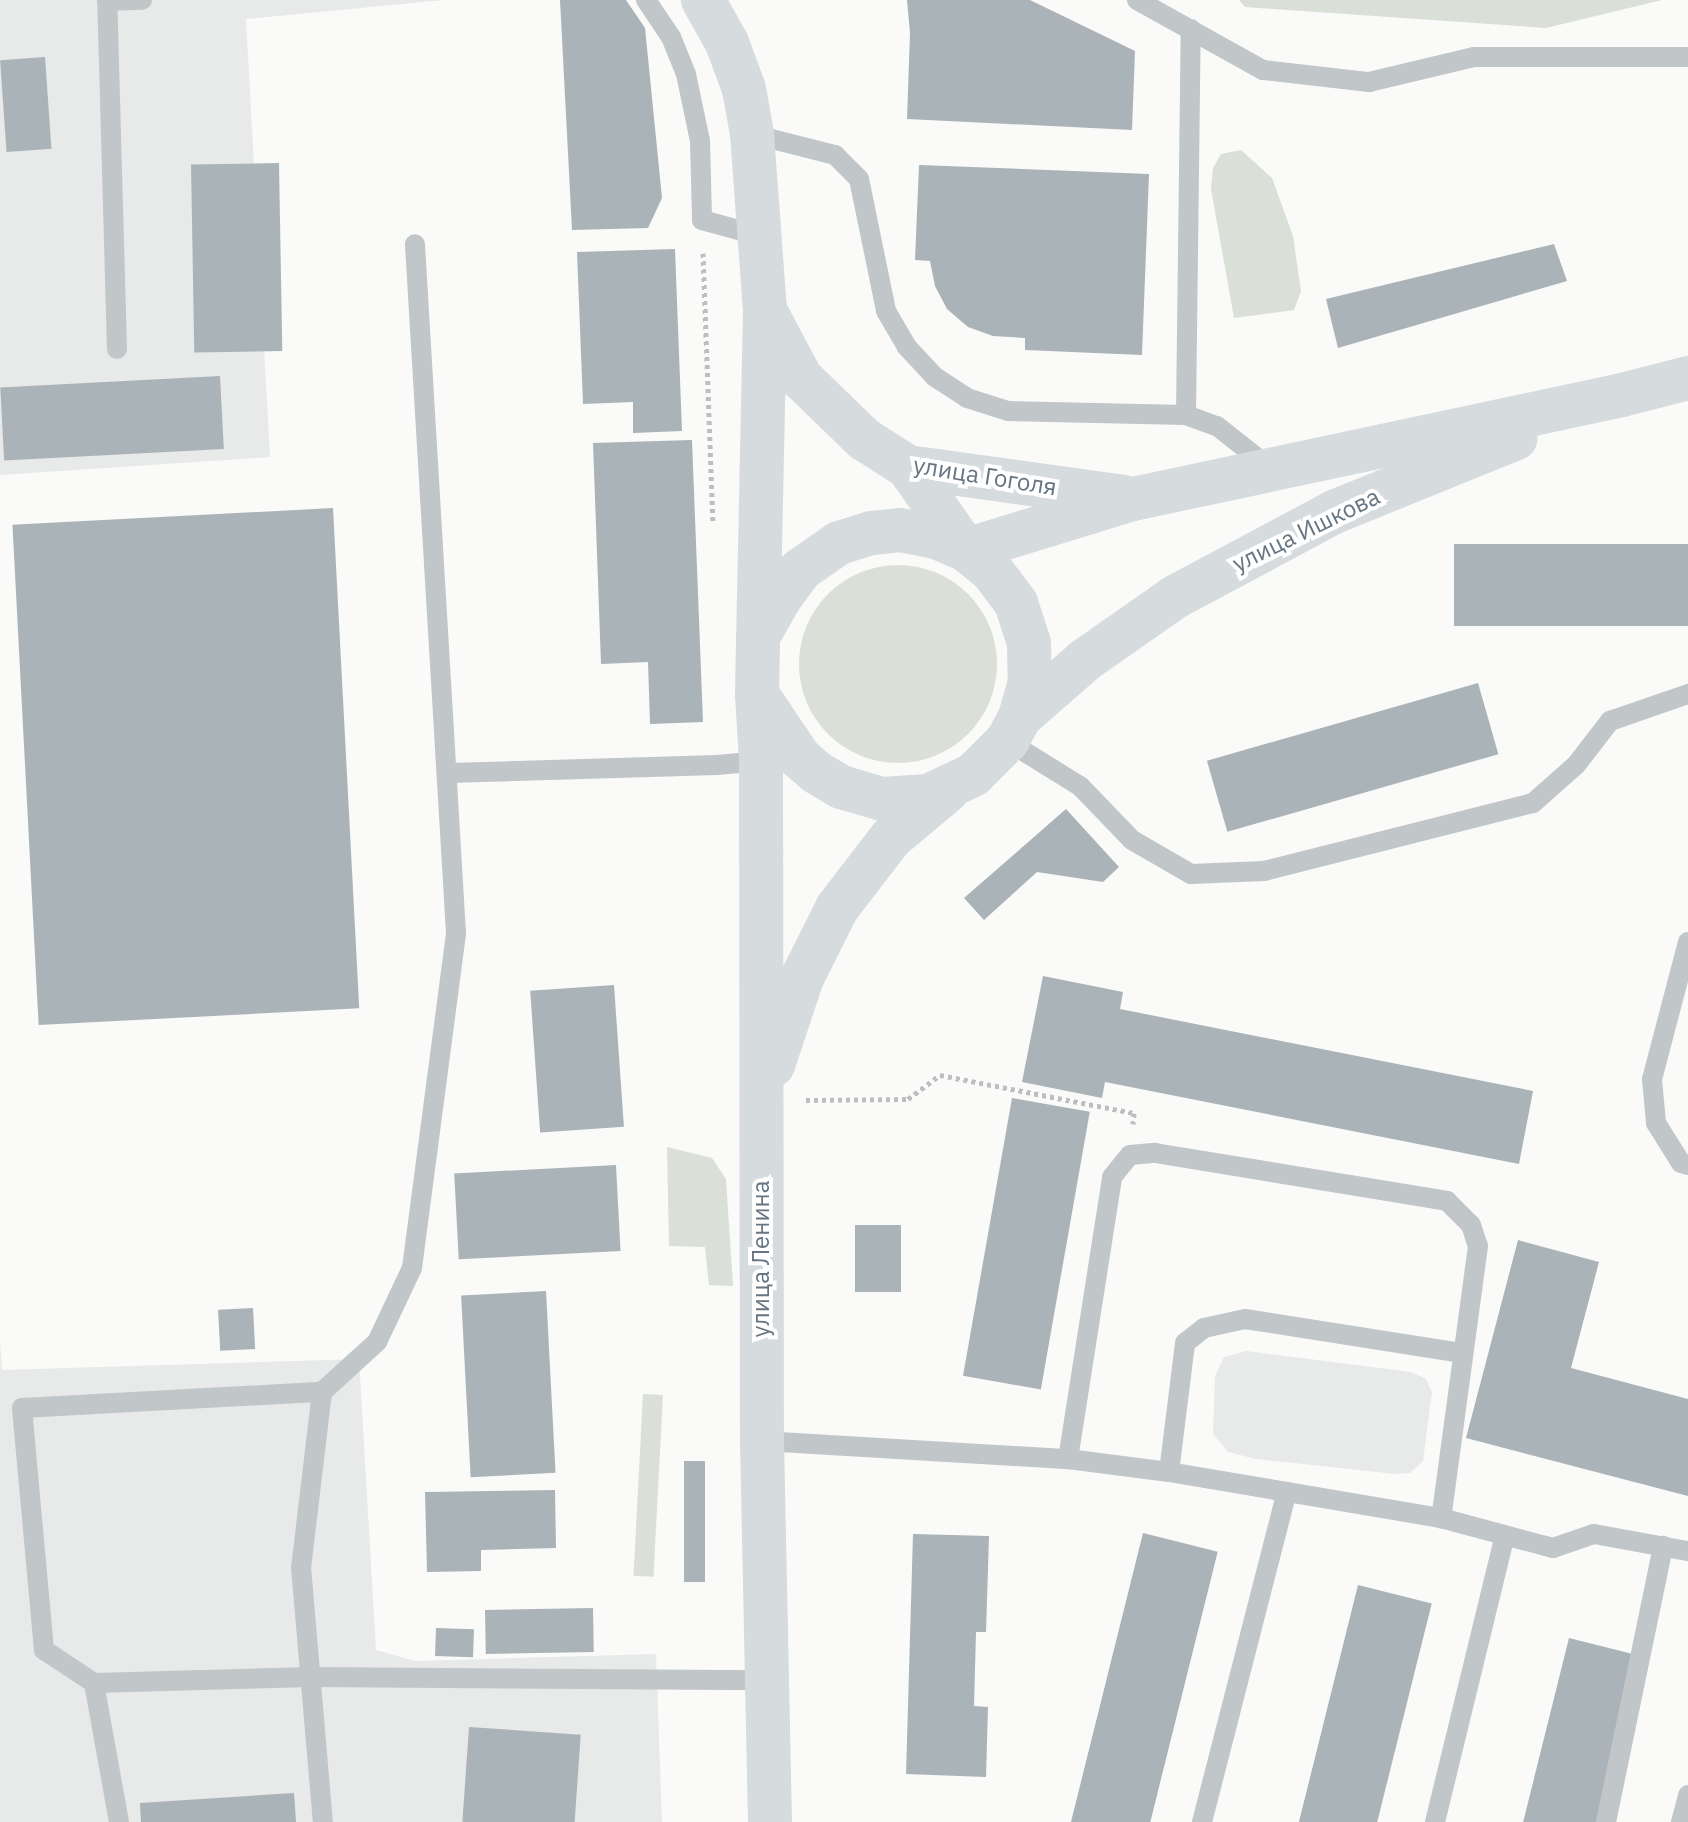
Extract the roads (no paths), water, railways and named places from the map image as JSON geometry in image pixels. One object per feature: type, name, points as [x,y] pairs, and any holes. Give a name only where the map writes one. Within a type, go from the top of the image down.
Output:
[{"type":"street","name":"улица Гоголя","points":[[703,0],[727,43],[744,89],[752,134],[765,310],[758,638]]},
{"type":"street","name":"улица Гоголя","points":[[765,310],[801,378],[864,439],[908,467],[1133,499]]},
{"type":"street","name":"улица Ишкова","points":[[966,550],[1133,499],[1622,395],[1688,378]]},
{"type":"street","name":"улица Ишкова","points":[[1014,729],[1085,660],[1175,597],[1334,512],[1622,395]]},
{"type":"street","points":[[908,467],[966,550]]},
{"type":"street","points":[[900,530],[936,537],[966,550],[992,571],[1016,603],[1029,643],[1030,682],[1014,729],[973,775],[928,796],[882,799],[841,787],[800,758],[757,695],[758,638],[800,570],[839,543],[872,533],[900,530]]},
{"type":"street","name":"улица Ленина","points":[[757,695],[761,761],[762,1441],[770,1822]]},
{"type":"street","points":[[760,1101],[802,978],[837,908],[891,838],[948,789]]},
{"type":"lane","points":[[117,349],[107,1],[142,0]]},
{"type":"lane","points":[[646,0],[671,37],[686,74],[700,141],[702,220],[760,236]]},
{"type":"lane","points":[[1137,0],[1263,70],[1369,82],[1474,57],[1688,57]]},
{"type":"lane","points":[[1186,415],[1191,29]]},
{"type":"lane","points":[[752,134],[835,155],[859,179],[886,311],[907,347],[935,377],[967,398],[1008,411],[1186,415],[1217,426],[1272,469]]},
{"type":"lane","points":[[415,244],[449,773],[456,933],[412,1268],[377,1342],[322,1392],[22,1408],[44,1650],[94,1683],[311,1677],[767,1680]]},
{"type":"lane","points":[[1014,729],[1080,786],[1132,840],[1191,874],[1264,871],[1533,803],[1576,765],[1610,721],[1688,694]]},
{"type":"lane","points":[[449,773],[761,761]]},
{"type":"lane","points":[[1688,942],[1652,1079],[1656,1123],[1681,1163],[1688,1165]]},
{"type":"lane","points":[[1068,1459],[1112,1177],[1130,1155],[1155,1153],[1447,1201],[1471,1225],[1478,1246],[1441,1518]]},
{"type":"lane","points":[[1169,1472],[1185,1343],[1204,1328],[1245,1319],[1462,1353]]},
{"type":"lane","points":[[322,1392],[301,1567],[323,1822]]},
{"type":"lane","points":[[762,1441],[1068,1459],[1169,1472],[1441,1518],[1553,1548],[1594,1534],[1688,1551]]},
{"type":"lane","points":[[1202,1822],[1287,1492]]},
{"type":"lane","points":[[1435,1822],[1505,1535]]},
{"type":"lane","points":[[1606,1822],[1663,1546]]},
{"type":"lane","points":[[94,1683],[119,1822]]},
{"type":"lane","points":[[1681,1822],[1688,1795]]}]
